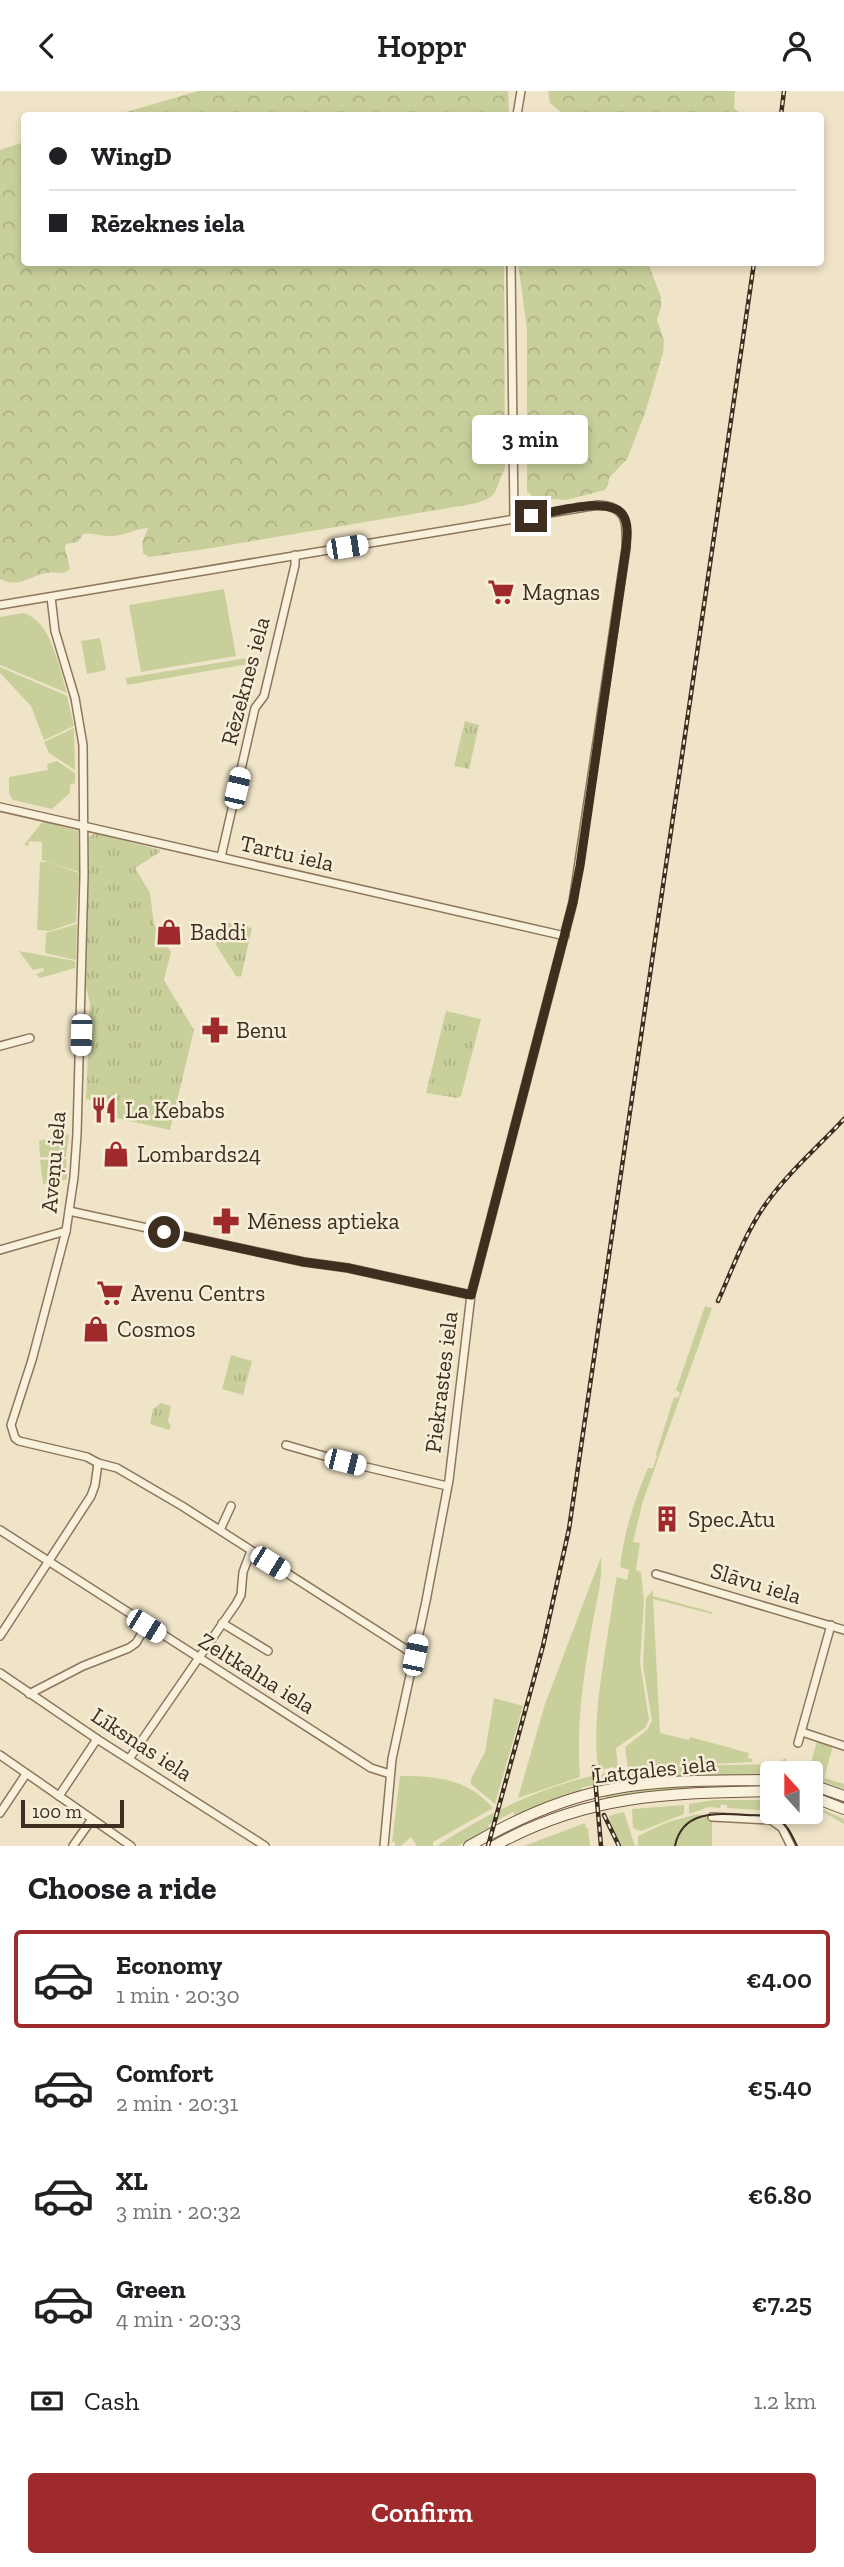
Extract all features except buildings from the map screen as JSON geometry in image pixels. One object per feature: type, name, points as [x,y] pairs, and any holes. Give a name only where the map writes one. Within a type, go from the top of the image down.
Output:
[{"type":"street","points":[[518,112],[521,91]]},
{"type":"street","points":[[0,605],[514,519],[511,266]]},
{"type":"street","name":"Piekrastes iela","points":[[384,1846],[390,1774],[447,1486],[471,1295],[565,936],[580,866],[626,548],[627,534],[622,513],[615,508],[598,505],[514,519]]},
{"type":"street","name":"Rēzeknes iela","points":[[221,857],[255,708],[264,696],[295,565],[295,555]]},
{"type":"street","name":"Aveņu iela","points":[[51,597],[55,631],[81,725],[84,826],[77,1134],[66,1231],[32,1360],[11,1425],[15,1438],[117,1468],[415,1655]]},
{"type":"street","name":"Tartu iela","points":[[0,807],[565,936]]},
{"type":"street","points":[[0,1046],[30,1038]]},
{"type":"street","points":[[69,1211],[471,1295]]},
{"type":"street","points":[[0,1250],[66,1231]]},
{"type":"street","points":[[286,1445],[447,1486]]},
{"type":"street","points":[[0,1636],[91,1496],[97,1463]]},
{"type":"street","points":[[220,1531],[231,1506]]},
{"type":"street","name":"Zeltkalna iela","points":[[0,1530],[371,1769],[390,1774]]},
{"type":"street","points":[[129,1759],[200,1660],[241,1595],[243,1571],[251,1551]]},
{"type":"street","name":"Slāvu iela","points":[[656,1574],[844,1630]]},
{"type":"street","points":[[222,1623],[268,1651]]},
{"type":"street","points":[[798,1743],[831,1625]]},
{"type":"street","points":[[29,1694],[83,1666],[129,1648],[136,1643],[146,1626]]},
{"type":"street","name":"Līksnas iela","points":[[0,1673],[97,1739],[265,1846]]},
{"type":"street","points":[[802,1732],[844,1746]]},
{"type":"street","points":[[59,1796],[97,1739]]},
{"type":"street","points":[[0,1755],[131,1846]]},
{"type":"street","points":[[0,1813],[26,1774]]},
{"type":"street","name":"Latgales iela","points":[[469,1846],[526,1816],[564,1801],[603,1791],[656,1783],[760,1780]]},
{"type":"street","points":[[823,1789],[844,1796]]},
{"type":"street","name":"Latgales iela","points":[[494,1846],[542,1822],[603,1803],[675,1794],[760,1791]]},
{"type":"street","points":[[823,1801],[844,1809]]},
{"type":"street","points":[[712,1817],[771,1820],[782,1828],[791,1846]]},
{"type":"street","points":[[73,1846],[92,1819]]},
{"type":"green space","points":[[198,91],[508,91],[509,112],[126,112]]},
{"type":"green space","points":[[548,91],[735,91],[734,108],[739,112],[560,112],[550,103]]},
{"type":"green space","points":[[21,143],[21,266],[504,266],[505,468],[495,492],[488,499],[472,504],[149,557],[143,553],[142,543],[148,528],[113,536],[83,534],[78,542],[66,544],[70,569],[64,573],[46,573],[18,582],[0,579],[0,150]]},
{"type":"green space","points":[[518,266],[649,266],[661,297],[657,320],[664,340],[663,353],[645,413],[627,459],[609,478],[605,490],[566,500],[534,498],[527,491],[527,330]]},
{"type":"green space","points":[[224,589],[236,656],[141,672],[129,605]]},
{"type":"green space","points":[[23,613],[33,617],[47,635],[67,693],[0,665],[0,617]]},
{"type":"green space","points":[[100,638],[106,670],[87,674],[81,641]]},
{"type":"green space","points":[[247,658],[248,664],[127,685],[126,678]]},
{"type":"green space","points":[[0,667],[67,696],[74,726],[44,740],[31,706],[0,673]]},
{"type":"green space","points":[[465,721],[479,725],[469,769],[454,766]]},
{"type":"green space","points":[[74,728],[75,770],[49,753],[44,742]]},
{"type":"green space","points":[[57,761],[75,773],[75,783],[70,785],[70,793],[52,809],[13,800],[9,794],[9,777],[48,770],[47,764]]},
{"type":"green space","points":[[43,821],[78,831],[79,872],[42,860],[42,842],[29,841],[28,846],[24,845]]},
{"type":"green space","points":[[95,833],[160,850],[135,868],[150,893],[154,924],[171,952],[164,980],[194,1030],[170,1130],[107,1116],[109,1104],[86,1099],[90,1004],[86,987],[89,837]]},
{"type":"green space","points":[[40,862],[48,862],[79,873],[76,922],[50,931],[37,930]]},
{"type":"green space","points":[[219,921],[252,928],[241,977],[236,976],[216,945]]},
{"type":"green space","points":[[77,924],[76,960],[45,953],[46,933]]},
{"type":"green space","points":[[19,951],[75,961],[75,968],[40,978],[36,974],[44,971],[43,968],[33,970]]},
{"type":"green space","points":[[446,1011],[481,1019],[461,1096],[457,1098],[426,1093]]},
{"type":"green space","points":[[69,1134],[66,1157],[40,1157],[39,1141]]},
{"type":"green space","points":[[66,1159],[67,1179],[43,1184],[40,1160]]},
{"type":"green space","points":[[705,1306],[712,1308],[643,1501],[633,1542],[640,1543],[636,1570],[641,1572],[644,1601],[640,1662],[649,1720],[645,1728],[616,1748],[618,1769],[612,1767],[599,1771],[596,1730],[600,1682],[617,1577],[627,1580],[629,1570],[620,1567],[627,1529],[648,1468],[653,1468],[674,1397],[678,1398],[680,1393],[676,1390]]},
{"type":"green space","points":[[231,1355],[252,1361],[243,1395],[222,1389]]},
{"type":"green space","points":[[161,1403],[171,1406],[169,1430],[150,1424],[153,1409]]},
{"type":"green space","points":[[601,1557],[600,1586],[581,1704],[580,1777],[518,1798],[545,1704]]},
{"type":"green space","points":[[653,1590],[653,1596],[712,1612],[653,1599],[660,1733],[689,1740],[690,1737],[749,1753],[748,1758],[753,1759],[752,1762],[628,1768],[625,1747],[647,1730],[652,1721],[643,1666],[646,1598]]},
{"type":"green space","points":[[494,1698],[523,1706],[495,1804],[471,1784],[485,1752]]},
{"type":"green space","points":[[817,1741],[833,1746],[824,1778],[844,1784],[844,1789],[823,1782],[823,1761],[811,1761]]},
{"type":"green space","points":[[760,1764],[760,1774],[670,1777],[603,1786],[602,1783],[581,1788],[582,1791],[515,1816],[513,1812],[488,1825],[490,1829],[458,1846],[437,1846],[499,1810],[568,1782],[614,1772]]},
{"type":"green space","points":[[400,1776],[439,1778],[463,1785],[493,1808],[433,1842],[433,1846],[417,1846],[411,1837],[401,1846],[395,1846],[395,1842],[392,1842]]},
{"type":"green space","points":[[760,1785],[657,1790],[606,1798],[605,1796],[656,1788]]},
{"type":"green space","points":[[714,1800],[760,1800],[760,1810],[727,1808],[727,1805],[721,1805],[720,1808],[709,1807],[689,1814],[689,1804]]},
{"type":"green space","points":[[684,1805],[684,1814],[641,1831],[633,1828],[632,1809]]},
{"type":"green space","points":[[823,1810],[844,1819],[844,1824],[823,1812]]},
{"type":"green space","points":[[624,1812],[635,1846],[622,1846],[612,1829],[609,1816]]},
{"type":"green space","points":[[698,1814],[712,1819],[712,1846],[638,1846],[638,1836],[668,1822]]},
{"type":"green space","points":[[585,1823],[590,1846],[524,1846]]},
{"type":"tram line","points":[[675,1846],[685,1826],[702,1816],[713,1814],[774,1818],[787,1828],[797,1846]]},
{"type":"railway","points":[[781,112],[784,91]]},
{"type":"railway","points":[[488,1846],[543,1646],[569,1529],[754,266]]},
{"type":"railway","points":[[718,1301],[744,1242],[763,1208],[791,1173],[844,1119]]},
{"type":"railway","points":[[594,1767],[601,1846]]},
{"type":"railway","points":[[604,1815],[619,1846]]},
{"type":"place","name":"Magnas","points":[[501,592]]},
{"type":"place","name":"Baddi","points":[[169,932]]},
{"type":"place","name":"Benu","points":[[215,1030]]},
{"type":"place","name":"La Kebabs","points":[[104,1110]]},
{"type":"place","name":"Lombards24","points":[[116,1154]]},
{"type":"place","name":"Mēness aptieka","points":[[226,1221]]},
{"type":"place","name":"Avenu Centrs","points":[[110,1293]]},
{"type":"place","name":"Cosmos","points":[[96,1329]]},
{"type":"place","name":"Spec.Atu","points":[[667,1519]]},
{"type":"route","points":[[164,1232],[304,1262],[424,1283],[471,1295],[573,902],[626,548],[627,534],[622,513],[607,505],[531,516]]}]
